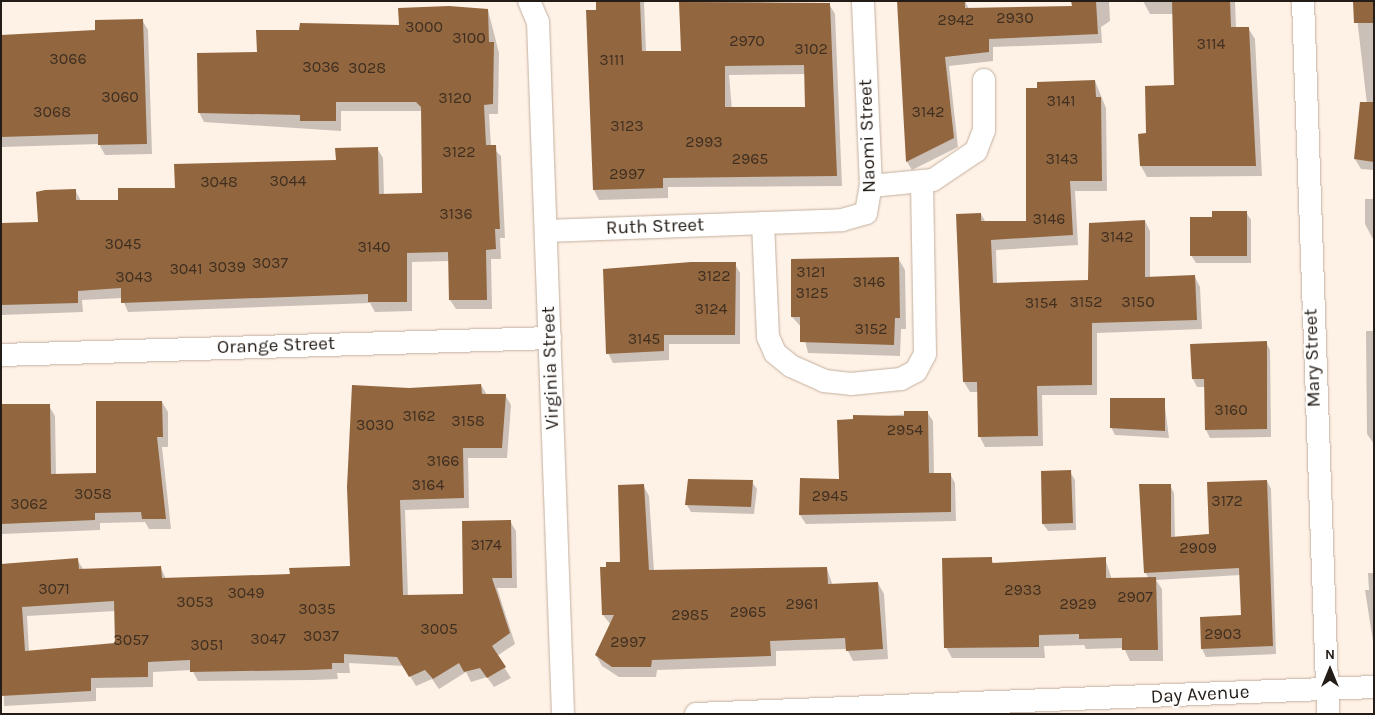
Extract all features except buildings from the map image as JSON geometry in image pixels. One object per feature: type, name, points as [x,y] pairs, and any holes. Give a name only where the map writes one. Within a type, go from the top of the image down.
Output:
[{"type":"street","name":"Virginia Street","points":[[529,1],[538,22],[563,714]]},
{"type":"street","name":"Virginia Street","points":[[538,22],[547,1]]},
{"type":"street","name":"Naomi Street","points":[[763,223],[858,217],[869,207],[870,186],[863,1]]},
{"type":"street","name":"Mary Street","points":[[1303,1],[1328,714]]},
{"type":"street","points":[[870,186],[922,183],[945,174],[976,151],[984,130],[984,80]]},
{"type":"street","points":[[763,223],[768,337],[782,360],[836,383],[885,382],[916,371],[927,340],[922,183]]},
{"type":"street","name":"Ruth Street","points":[[546,231],[763,223]]},
{"type":"street","name":"Orange Street","points":[[1,355],[550,338]]},
{"type":"street","name":"Day Avenue","points":[[696,714],[1374,687]]}]
